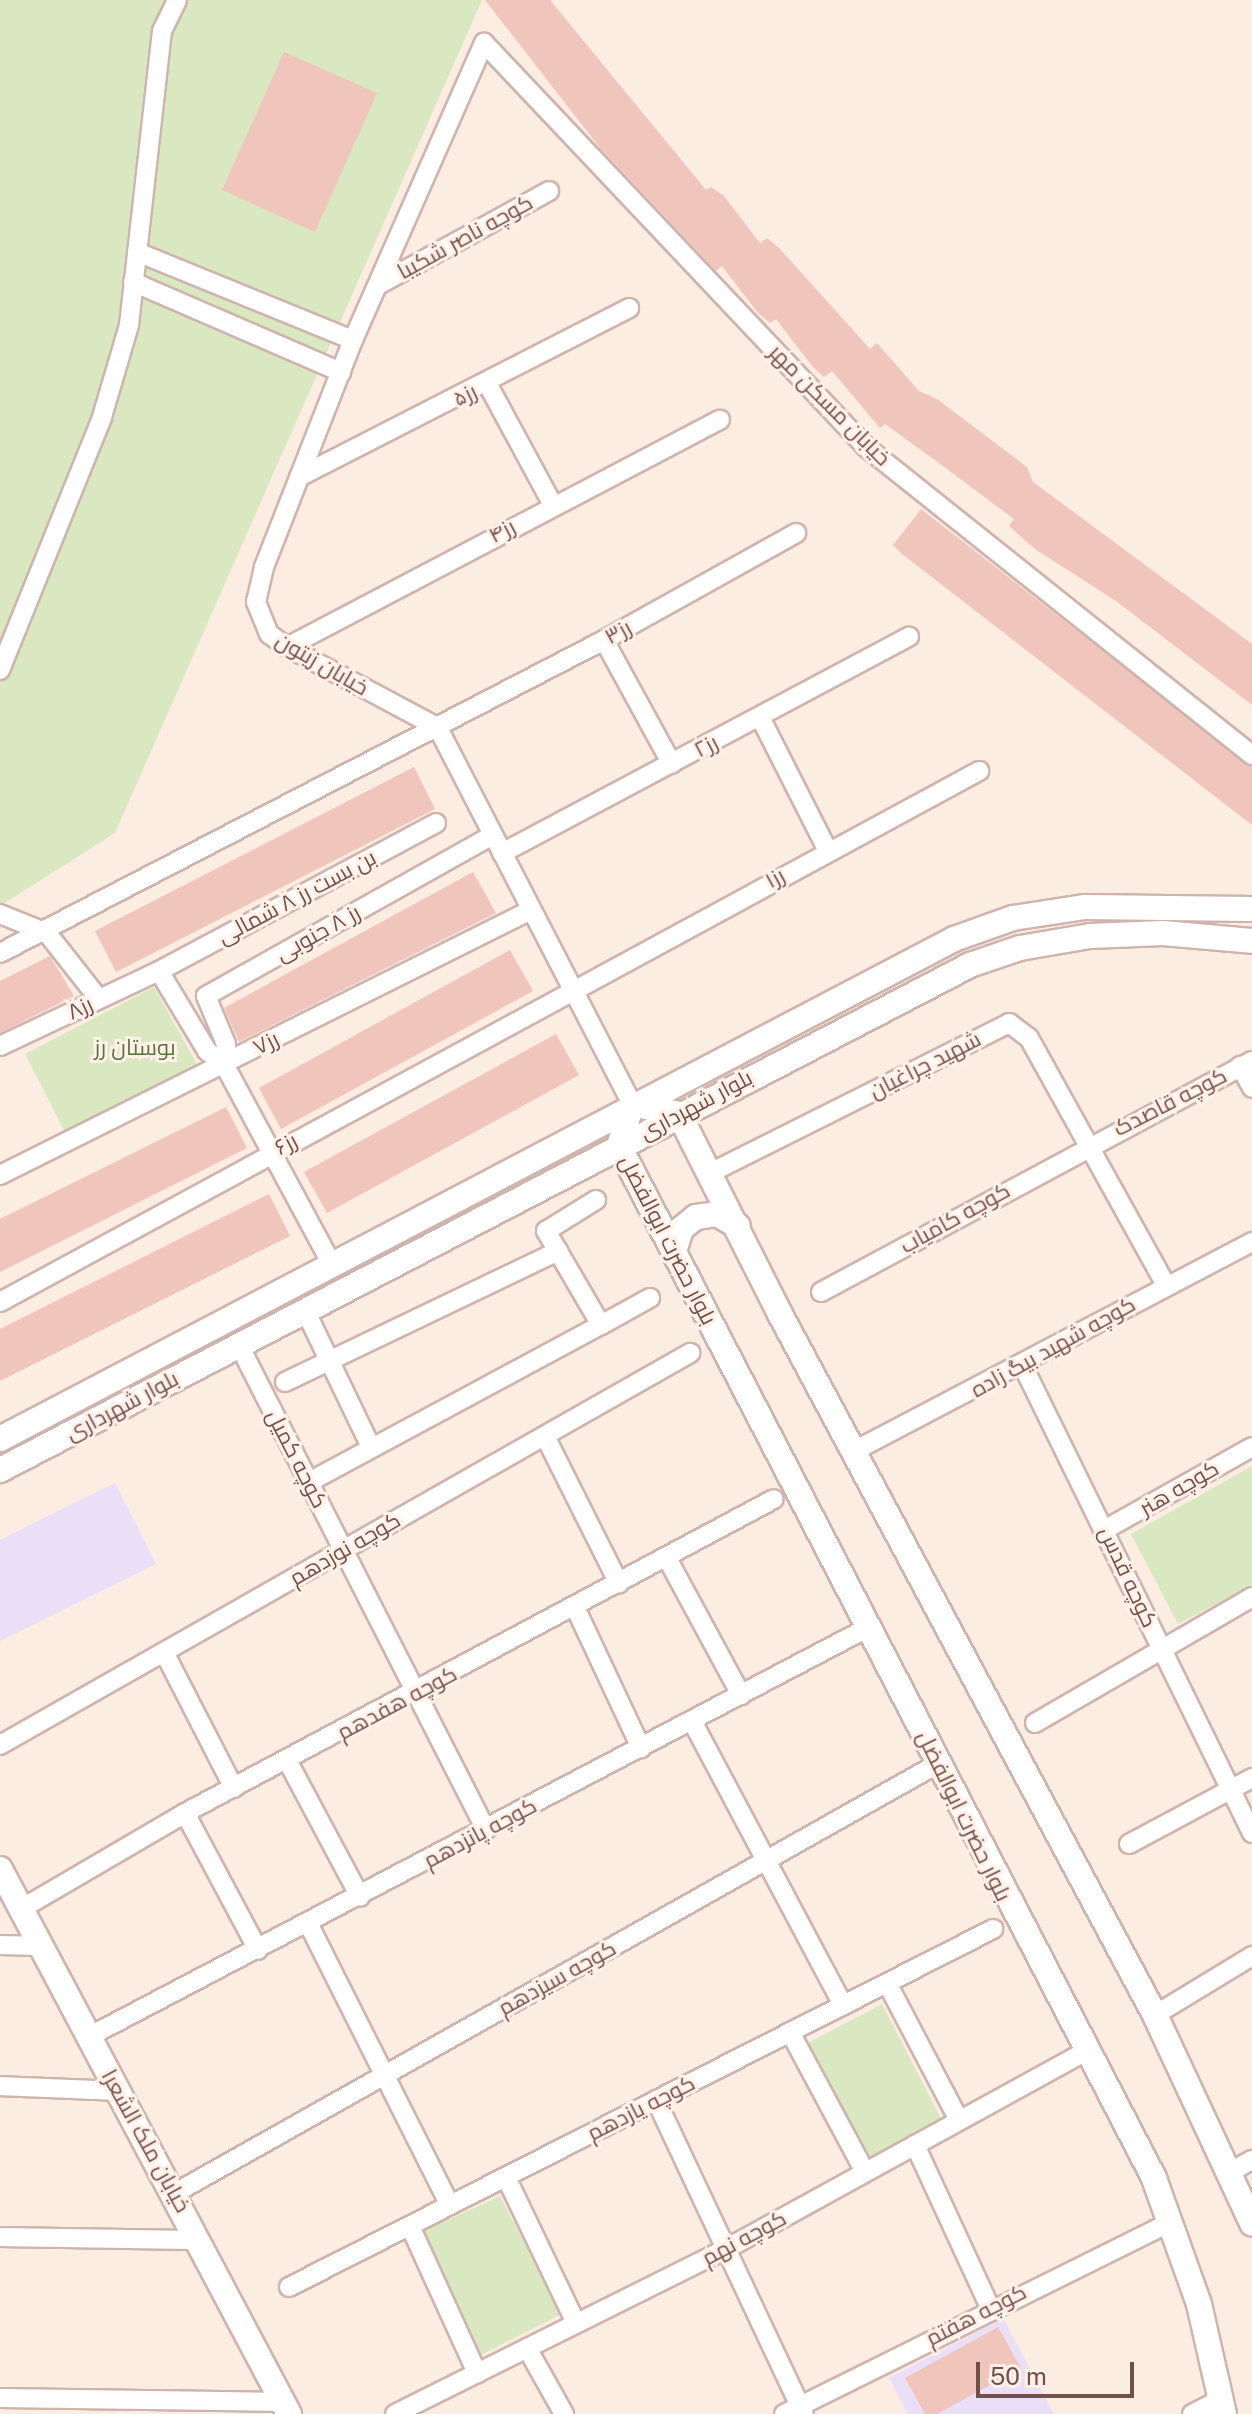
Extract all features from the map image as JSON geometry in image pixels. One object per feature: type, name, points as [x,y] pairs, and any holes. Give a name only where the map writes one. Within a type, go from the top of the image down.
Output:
[{"type":"main road","name":"بلوار شهرداری","points":[[0,1439],[632,1104],[954,939],[1013,918],[1085,907],[1252,909]]},
{"type":"main road","name":"بلوار شهرداری","points":[[0,1470],[916,991],[1020,948],[1163,933],[1252,941]]},
{"type":"main road","points":[[632,1104],[679,1114],[854,1451],[1155,2015],[1252,2223]]},
{"type":"main road","name":"بلوار حضرت ابوالفضل","points":[[632,1104],[619,1146],[1088,2050],[1172,2221],[1223,2407]]},
{"type":"main road","points":[[674,1252],[681,1229],[696,1217],[717,1214],[738,1226]]},
{"type":"main road","name":"خیابان ملک الشعرا","points":[[0,1869],[117,2091],[175,2193],[286,2408]]},
{"type":"street","points":[[0,670],[102,417],[129,325],[162,31],[177,0]]},
{"type":"street","name":"خیابان زیتون","points":[[437,727],[287,647],[269,634],[256,602],[299,477],[353,340],[484,43]]},
{"type":"street","name":"خیابان مسکن مهر","points":[[484,43],[866,447],[1252,755]]},
{"type":"street","name":"کوچه ناصر شکیبا","points":[[380,284],[549,191]]},
{"type":"street","points":[[137,252],[353,340]]},
{"type":"street","points":[[133,282],[341,372]]},
{"type":"street","name":"رز۵","points":[[299,477],[629,308]]},
{"type":"street","points":[[487,383],[553,505]]},
{"type":"street","name":"رز۴","points":[[287,647],[720,420]]},
{"type":"street","name":"رز۳","points":[[0,953],[47,933],[604,640],[796,533]]},
{"type":"street","name":"رز۲","points":[[502,853],[909,637]]},
{"type":"street","points":[[604,640],[672,764]]},
{"type":"street","points":[[760,717],[827,849]]},
{"type":"street","points":[[437,727],[632,1104]]},
{"type":"street","name":"رز۱","points":[[573,989],[827,849],[979,771]]},
{"type":"street","name":"بن بست رز ۸ شمالی","points":[[159,971],[436,823]]},
{"type":"street","name":"رز ۸ جنوبی","points":[[224,1064],[226,1044],[206,996],[493,835]]},
{"type":"street","name":"رز۷","points":[[0,1175],[531,910]]},
{"type":"street","points":[[0,914],[47,933],[99,999]]},
{"type":"street","points":[[159,971],[207,1051],[224,1064],[269,1153],[331,1263]]},
{"type":"street","name":"رز۸","points":[[0,1046],[159,971]]},
{"type":"street","name":"رز۶","points":[[0,1302],[573,989]]},
{"type":"street","name":"شهید چراغیان","points":[[710,1173],[1009,1023],[1029,1038],[1089,1143]]},
{"type":"street","points":[[1246,1064],[1252,1088]]},
{"type":"street","name":"کوچه قاصدک","points":[[1089,1143],[1246,1064]]},
{"type":"street","points":[[1089,1143],[1166,1285]]},
{"type":"street","name":"کوچه کامیاب","points":[[821,1292],[1089,1143]]},
{"type":"street","points":[[596,1200],[546,1231],[601,1325]]},
{"type":"street","name":"کوچه شهید بیگ زاده","points":[[854,1451],[1023,1366],[1166,1285],[1252,1242]]},
{"type":"street","points":[[285,1382],[558,1251]]},
{"type":"street","points":[[309,1482],[650,1298]]},
{"type":"street","points":[[305,1310],[371,1447]]},
{"type":"street","name":"کوچه کمیل","points":[[239,1345],[486,1830]]},
{"type":"street","name":"کوچه نوزدهم","points":[[0,1745],[690,1353]]},
{"type":"street","name":"کوچه قدس","points":[[1023,1366],[1106,1529],[1228,1791],[1252,1833]]},
{"type":"street","points":[[545,1436],[619,1584]]},
{"type":"street","name":"کوچه هنر","points":[[1106,1529],[1252,1447]]},
{"type":"street","name":"کوچه هفدهم","points":[[21,1909],[185,1813],[417,1693],[774,1499]]},
{"type":"street","points":[[667,1558],[741,1695]]},
{"type":"street","points":[[1035,1723],[1161,1647],[1252,1597]]},
{"type":"street","points":[[575,1607],[641,1748]]},
{"type":"street","name":"کوچه پانزدهم","points":[[90,2036],[360,1897],[869,1627]]},
{"type":"street","points":[[164,1652],[234,1788]]},
{"type":"street","points":[[692,1721],[843,2005]]},
{"type":"street","points":[[287,1760],[360,1897]]},
{"type":"street","name":"کوچه سیزدهم","points":[[175,2193],[939,1763]]},
{"type":"street","points":[[1129,1844],[1252,1778]]},
{"type":"street","points":[[185,1813],[258,1950]]},
{"type":"street","points":[[308,1923],[450,2205]]},
{"type":"street","name":"کوچه یازدهم","points":[[289,2287],[993,1929]]},
{"type":"street","points":[[0,1945],[41,1946]]},
{"type":"street","points":[[1155,2015],[1252,1956]]},
{"type":"street","points":[[887,1983],[959,2120]]},
{"type":"street","points":[[790,2032],[865,2172]]},
{"type":"street","name":"کوچه نهم","points":[[395,2414],[726,2249],[1088,2050]]},
{"type":"street","points":[[0,2086],[117,2091]]},
{"type":"street","points":[[656,2100],[726,2249],[796,2411]]},
{"type":"street","points":[[915,2145],[990,2307]]},
{"type":"street","points":[[1230,2172],[1252,2160]]},
{"type":"street","points":[[506,2177],[576,2323]]},
{"type":"street","name":"کوچه هفتم","points":[[796,2411],[990,2307],[1172,2221]]},
{"type":"street","points":[[410,2226],[477,2373]]},
{"type":"street","points":[[0,2237],[199,2240]]},
{"type":"street","points":[[527,2348],[564,2414]]},
{"type":"street","points":[[0,2398],[286,2408]]},
{"type":"street","points":[[1192,2414],[1223,2407]]},
{"type":"shaded area","points":[[115,1483],[156,1564],[0,1641],[0,1540]]},
{"type":"shaded area","points":[[1003,2318],[1054,2414],[908,2414],[889,2378]]},
{"type":"green space","points":[[0,0],[482,0],[115,833],[0,906]]},
{"type":"green space","name":"بوستان رز","points":[[154,987],[199,1068],[66,1134],[25,1054]]},
{"type":"green space","points":[[1252,1466],[1252,1585],[1178,1624],[1131,1534]]},
{"type":"green space","points":[[882,2004],[944,2124],[870,2163],[806,2044]]},
{"type":"green space","points":[[500,2196],[562,2314],[481,2355],[421,2232]]},
{"type":"building","points":[[485,0],[550,0],[706,190],[711,187],[724,196],[760,243],[767,238],[779,248],[870,349],[877,343],[919,391],[937,399],[1027,467],[1033,482],[1252,644],[1252,705],[1116,601],[1035,549],[1009,526],[1014,519],[885,424],[880,428],[832,371],[824,377],[813,367],[776,319],[770,323],[758,313],[722,266],[716,271],[600,148]]},
{"type":"building","points":[[284,52],[377,93],[315,232],[222,190]]},
{"type":"building","points":[[921,509],[1252,767],[1252,825],[902,554],[893,545]]},
{"type":"building","points":[[414,767],[435,809],[116,972],[95,931]]},
{"type":"building","points":[[473,872],[496,913],[239,1042],[224,1008]]},
{"type":"building","points":[[510,950],[533,991],[281,1129],[259,1088]]},
{"type":"building","points":[[50,956],[74,996],[0,1033],[0,981]]},
{"type":"building","points":[[556,1034],[579,1075],[327,1213],[304,1172]]},
{"type":"building","points":[[226,1107],[247,1148],[0,1272],[0,1219]]},
{"type":"building","points":[[269,1194],[290,1236],[0,1381],[0,1329]]},
{"type":"building","points":[[998,2327],[1021,2368],[937,2414],[925,2414],[905,2378]]}]
